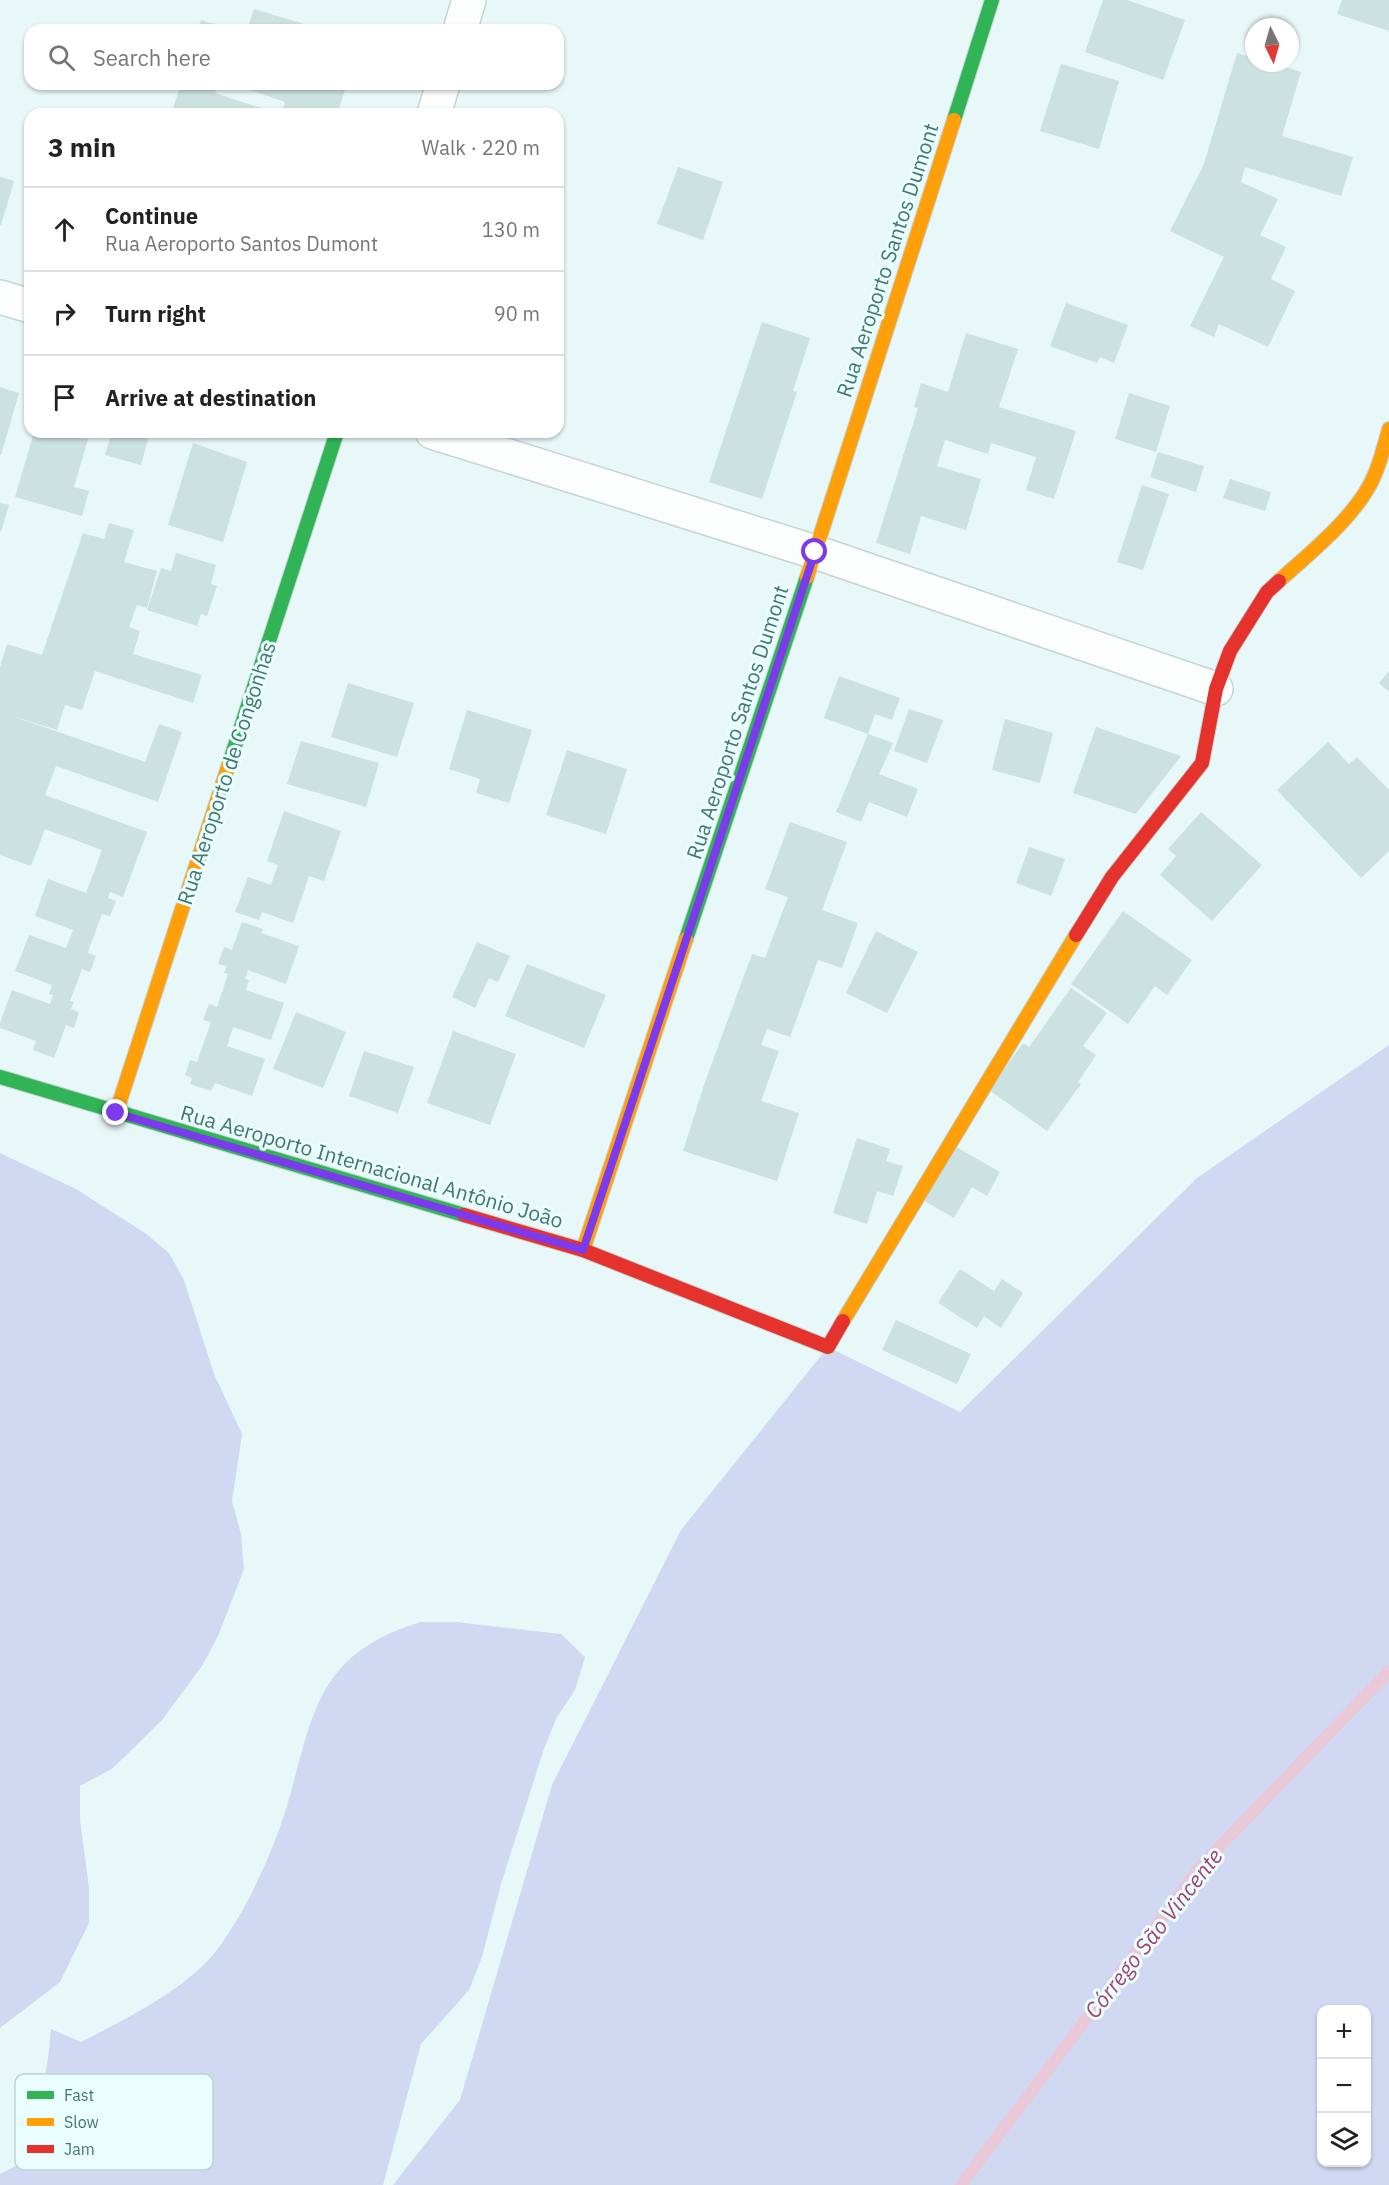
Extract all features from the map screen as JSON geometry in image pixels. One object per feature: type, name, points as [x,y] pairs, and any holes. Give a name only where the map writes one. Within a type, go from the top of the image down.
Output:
[{"type":"street","points":[[462,24],[469,0]]},
{"type":"street","name":"Rua Aeroporto Santos Dumont","points":[[583,1250],[815,552],[992,0]]},
{"type":"street","points":[[436,108],[441,90]]},
{"type":"street","points":[[0,297],[24,304]]},
{"type":"street","points":[[451,438],[815,552],[1216,689],[1230,651],[1267,592],[1328,536],[1358,501],[1375,476],[1389,429]]},
{"type":"street","name":"Rua Aeroporto de Congonhas","points":[[116,1113],[335,438]]},
{"type":"street","name":"Rua Aeroporto Internacional Antônio João","points":[[0,1077],[583,1250],[828,1347],[961,1122],[1112,877],[1202,763],[1216,689]]},
{"type":"shaded area","points":[[1389,1045],[1389,2185],[393,2185],[460,2100],[552,1785],[681,1530],[828,1347],[960,1412],[1197,1178]]},
{"type":"shaded area","points":[[0,1153],[76,1189],[145,1233],[169,1253],[184,1280],[214,1374],[242,1434],[232,1501],[241,1534],[244,1569],[218,1636],[202,1666],[162,1720],[113,1768],[80,1786],[80,1820],[89,1888],[89,1923],[60,1982],[0,2028]]},
{"type":"shaded area","points":[[421,1622],[456,1622],[561,1634],[585,1657],[575,1690],[556,1719],[543,1752],[501,1884],[482,1957],[469,1990],[421,2044],[383,2185],[0,2185],[0,2174],[15,2166],[15,2170],[213,2170],[213,2074],[45,2074],[51,2029],[81,2042],[156,2001],[192,1976],[207,1962],[237,1919],[260,1876],[279,1830],[308,1730],[319,1702],[333,1677],[354,1655],[382,1637]]},
{"type":"building","points":[[1103,0],[1127,0],[1185,20],[1163,80],[1085,52]]},
{"type":"building","points":[[1342,0],[1389,0],[1389,31],[1337,14]]},
{"type":"building","points":[[254,9],[304,24],[249,24]]},
{"type":"building","points":[[201,20],[215,24],[200,24]]},
{"type":"building","points":[[1237,53],[1245,55],[1245,72],[1301,72],[1282,136],[1353,157],[1341,196],[1245,167],[1241,182],[1278,199],[1260,235],[1286,247],[1271,279],[1295,291],[1268,347],[1219,324],[1214,337],[1190,326],[1224,257],[1170,231],[1204,164]]},
{"type":"building","points":[[1061,64],[1119,81],[1099,149],[1040,131]]},
{"type":"building","points":[[179,90],[216,90],[215,93],[261,108],[173,108]]},
{"type":"building","points":[[250,90],[345,90],[339,108],[283,108],[285,102]]},
{"type":"building","points":[[678,167],[723,182],[703,240],[657,224]]},
{"type":"building","points":[[0,177],[14,181],[1,225],[0,225]]},
{"type":"building","points":[[1066,303],[1128,325],[1114,363],[1100,357],[1097,363],[1050,346]]},
{"type":"building","points":[[762,322],[810,338],[793,391],[797,392],[762,499],[709,482]]},
{"type":"building","points":[[966,333],[1018,349],[999,407],[1076,431],[1054,499],[1026,490],[1036,457],[991,443],[988,454],[945,440],[937,466],[981,479],[966,530],[921,516],[910,554],[876,543],[918,408],[914,407],[921,383],[948,392]]},
{"type":"building","points":[[0,387],[19,393],[1,455],[0,455]]},
{"type":"building","points":[[1129,393],[1170,406],[1156,452],[1115,439]]},
{"type":"building","points":[[32,438],[88,439],[74,487],[89,491],[82,516],[15,497]]},
{"type":"building","points":[[110,438],[148,438],[141,465],[105,455]]},
{"type":"building","points":[[193,443],[247,462],[223,542],[168,525]]},
{"type":"building","points":[[1158,452],[1204,466],[1196,492],[1150,477]]},
{"type":"building","points":[[1230,479],[1271,492],[1265,511],[1223,498]]},
{"type":"building","points":[[1142,485],[1169,494],[1143,570],[1117,562]]},
{"type":"building","points":[[0,503],[9,505],[1,532],[0,532]]},
{"type":"building","points":[[109,523],[134,530],[124,562],[157,571],[147,608],[137,605],[129,627],[140,631],[133,654],[202,675],[193,703],[95,671],[82,710],[65,705],[57,730],[9,715],[145,762],[159,724],[182,732],[158,802],[56,766],[45,795],[147,832],[123,897],[110,892],[108,898],[116,901],[110,916],[102,914],[88,953],[96,956],[90,972],[82,969],[70,1001],[74,1002],[71,1009],[79,1012],[74,1028],[66,1025],[54,1058],[33,1050],[36,1041],[0,1028],[0,1023],[12,990],[50,1004],[53,995],[49,994],[52,985],[15,971],[29,935],[66,948],[73,930],[35,916],[48,879],[86,893],[102,850],[45,829],[31,866],[0,855],[0,667],[7,644],[42,655],[83,533],[104,539]]},
{"type":"building","points":[[176,553],[216,565],[211,584],[217,586],[207,616],[201,614],[197,626],[147,610],[161,568],[171,571]]},
{"type":"building","points":[[1389,671],[1389,692],[1379,683]]},
{"type":"building","points":[[839,676],[900,698],[892,720],[875,714],[868,734],[824,718]]},
{"type":"building","points":[[348,683],[414,703],[397,757],[331,737]]},
{"type":"building","points":[[909,709],[943,720],[927,763],[894,751]]},
{"type":"building","points":[[467,710],[532,730],[509,803],[476,793],[480,779],[449,769]]},
{"type":"building","points":[[1005,719],[1053,733],[1040,783],[992,770]]},
{"type":"building","points":[[1096,727],[1181,756],[1136,814],[1073,793]]},
{"type":"building","points":[[868,734],[893,743],[879,774],[918,789],[907,817],[869,802],[861,822],[836,812]]},
{"type":"building","points":[[301,741],[379,763],[366,807],[287,784]]},
{"type":"building","points":[[1328,742],[1349,764],[1357,757],[1389,790],[1389,851],[1361,878],[1277,790]]},
{"type":"building","points":[[567,750],[627,769],[606,834],[546,815]]},
{"type":"building","points":[[284,811],[341,831],[324,881],[309,876],[293,923],[262,912],[259,920],[235,912],[248,877],[271,885],[278,865],[267,861]]},
{"type":"building","points":[[1201,812],[1262,865],[1212,921],[1160,875],[1176,856],[1168,849]]},
{"type":"building","points":[[790,822],[847,842],[822,910],[858,923],[842,968],[818,960],[790,1037],[767,1029],[761,1045],[779,1051],[761,1101],[799,1113],[777,1181],[683,1151],[705,1082],[752,954],[765,958],[788,897],[765,889]]},
{"type":"building","points":[[1029,847],[1065,859],[1051,896],[1016,883]]},
{"type":"building","points":[[1123,911],[1192,960],[1167,995],[1155,986],[1128,1024],[1071,984]]},
{"type":"building","points":[[242,922],[263,929],[261,933],[299,946],[286,984],[248,970],[245,979],[249,980],[246,990],[284,1003],[271,1040],[233,1027],[227,1046],[265,1059],[252,1096],[215,1083],[211,1091],[190,1084],[192,1078],[185,1075],[190,1060],[197,1062],[211,1022],[203,1020],[209,1004],[217,1007],[228,974],[224,973],[227,966],[218,964],[224,947],[232,950]]},
{"type":"building","points":[[876,931],[918,952],[887,1013],[846,993]]},
{"type":"building","points":[[477,942],[510,956],[498,982],[489,978],[475,1008],[452,997]]},
{"type":"building","points":[[527,964],[606,995],[584,1048],[505,1016]]},
{"type":"building","points":[[1071,988],[1107,1013],[1083,1046],[1096,1055],[1078,1082],[1081,1084],[1047,1131],[989,1090],[1023,1043],[1029,1047]]},
{"type":"building","points":[[296,1012],[346,1032],[323,1088],[273,1069]]},
{"type":"building","points":[[453,1031],[516,1054],[490,1125],[427,1103]]},
{"type":"building","points":[[364,1051],[414,1067],[398,1113],[349,1096]]},
{"type":"building","points":[[857,1138],[890,1149],[886,1161],[903,1166],[893,1196],[877,1191],[867,1224],[833,1213]]},
{"type":"building","points":[[951,1144],[1000,1172],[987,1196],[972,1187],[954,1218],[919,1198]]},
{"type":"building","points":[[960,1269],[994,1291],[1002,1279],[1023,1293],[1001,1328],[984,1316],[977,1328],[938,1303]]},
{"type":"building","points":[[896,1320],[971,1354],[957,1384],[882,1350]]},
{"type":"waterway","name":"Córrego São Vincente","points":[[961,2185],[1201,1866],[1389,1671]]},
{"type":"traffic: fast","points":[[954,120],[992,0]]},
{"type":"traffic: fast","points":[[229,764],[335,438]]},
{"type":"traffic: fast","points":[[686,939],[807,577]]},
{"type":"traffic: fast","points":[[0,1077],[464,1215]]},
{"type":"traffic: slow","points":[[807,577],[954,120]]},
{"type":"traffic: slow","points":[[1279,581],[1333,532],[1358,504],[1375,474],[1389,429]]},
{"type":"traffic: slow","points":[[116,1113],[229,764]]},
{"type":"traffic: slow","points":[[843,1321],[1076,935]]},
{"type":"traffic: slow","points":[[583,1250],[686,939]]},
{"type":"traffic: jam","points":[[1076,935],[1112,877],[1202,763],[1216,689],[1230,651],[1267,592],[1279,581]]},
{"type":"traffic: jam","points":[[464,1215],[583,1250],[828,1347],[843,1321]]},
{"type":"route","points":[[116,1113],[583,1250],[815,552]]}]
